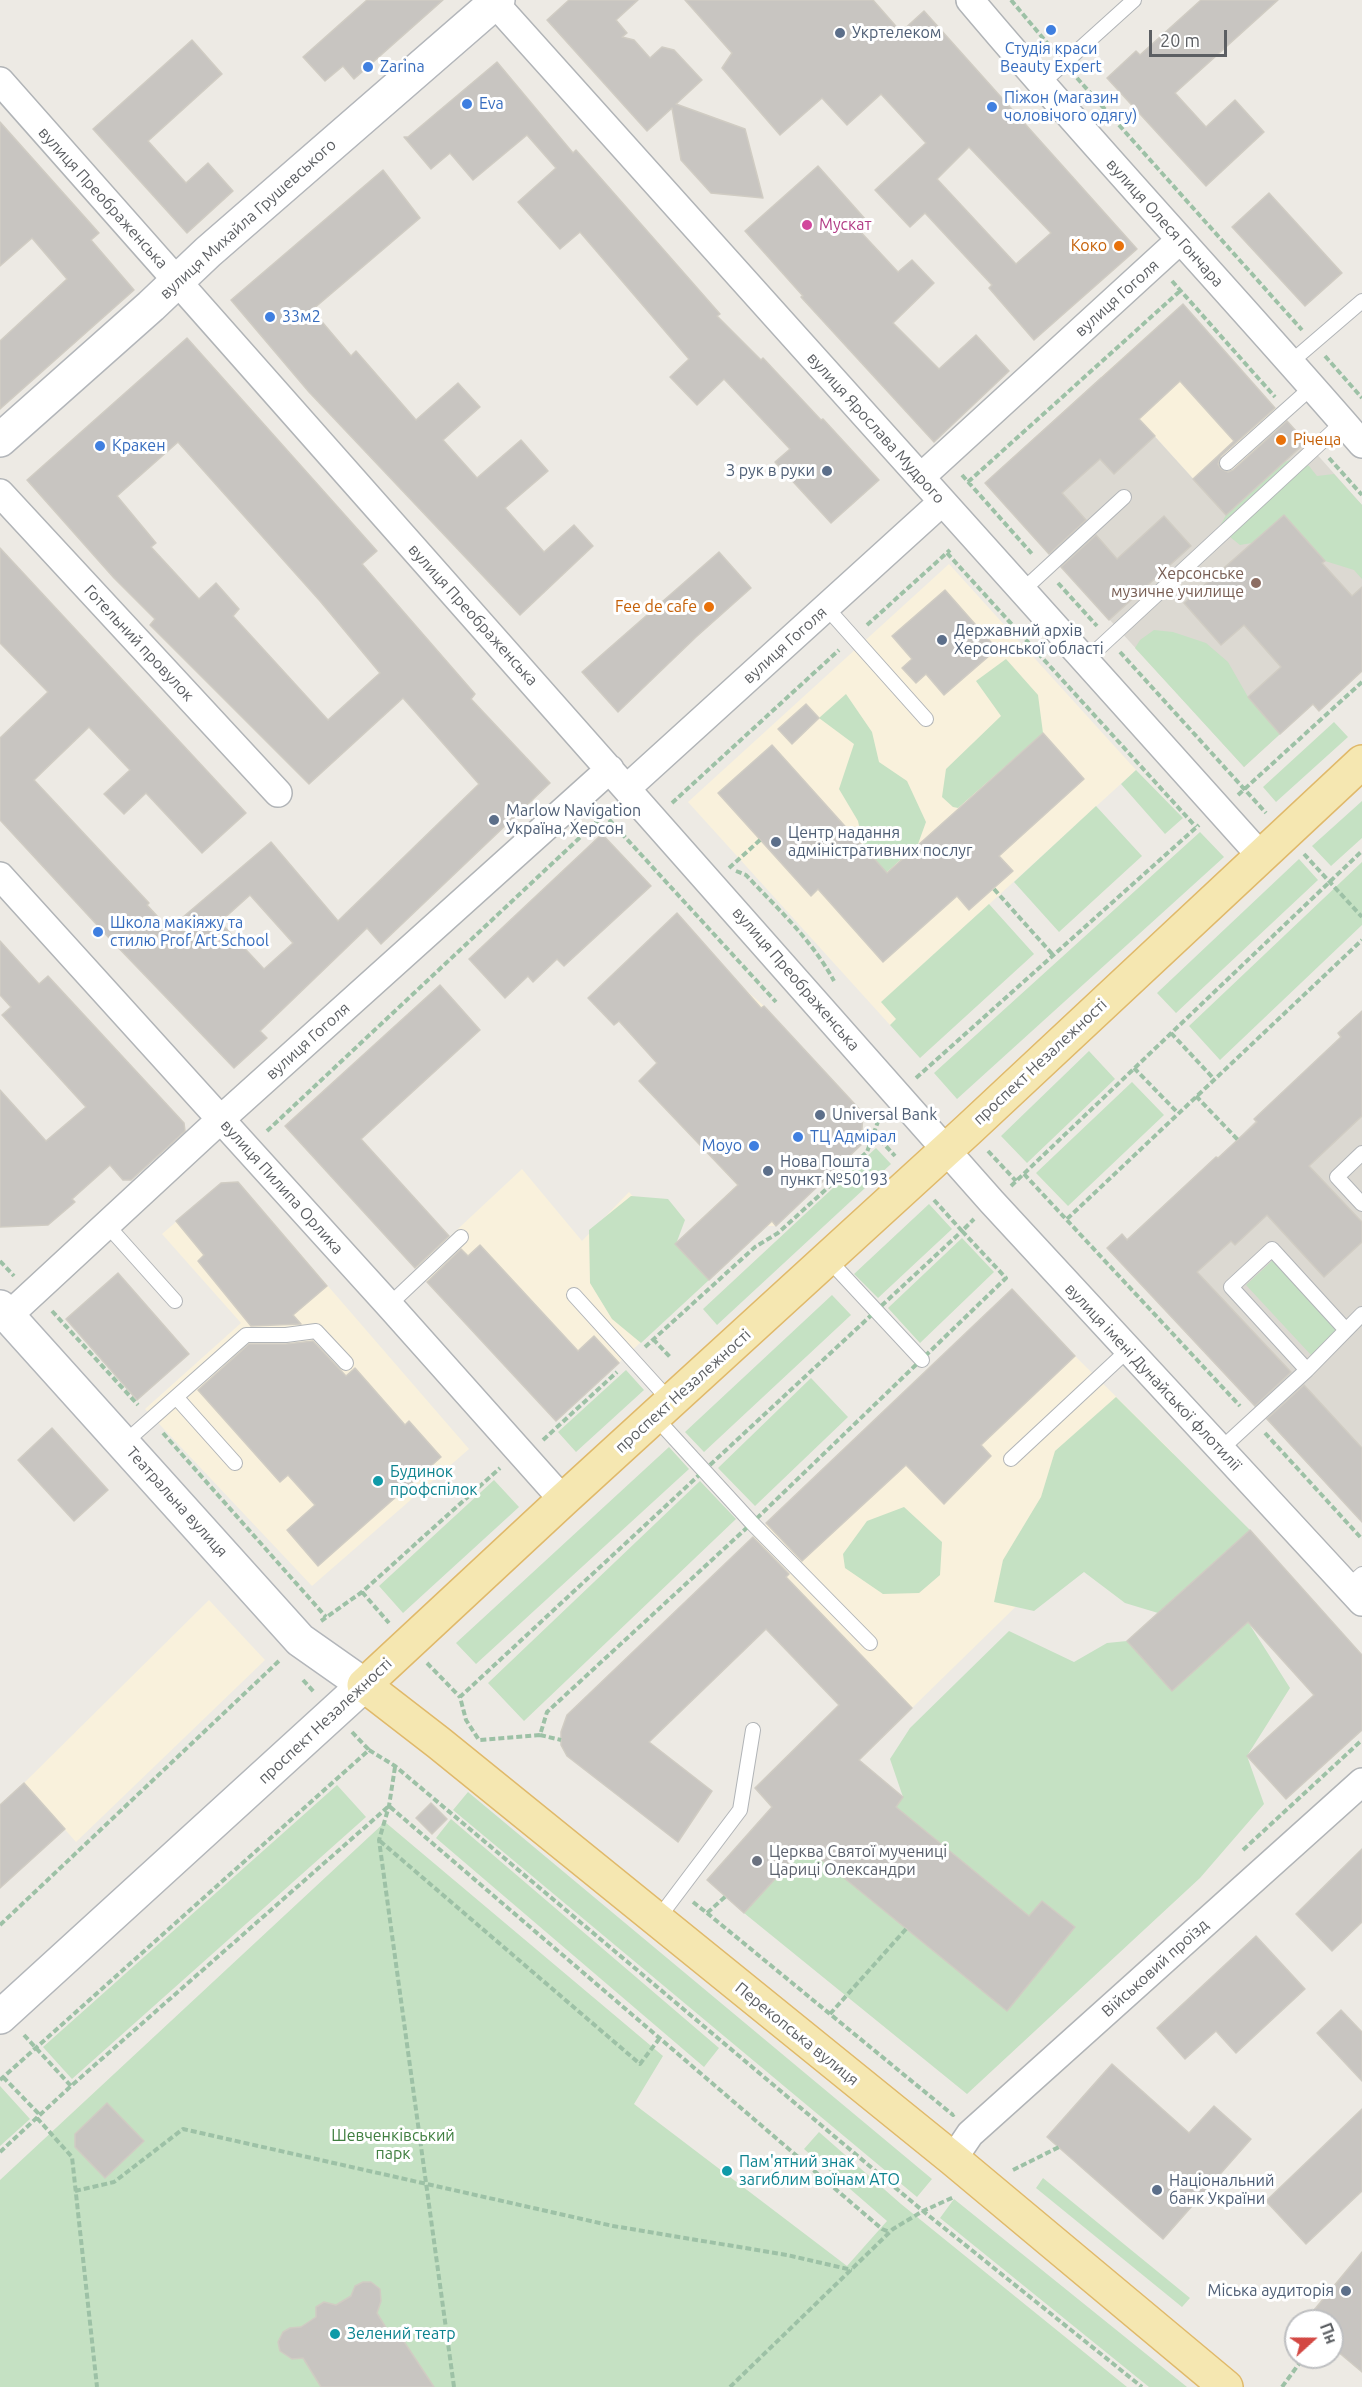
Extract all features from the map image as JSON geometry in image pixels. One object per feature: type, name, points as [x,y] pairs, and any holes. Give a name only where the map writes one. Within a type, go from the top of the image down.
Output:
[{"type":"main road","name":"проспект Незалежності","points":[[364,1685],[1362,762]]},
{"type":"main road","name":"Перекопська вулиця","points":[[364,1685],[439,1743],[953,2159],[981,2185],[1226,2387]]},
{"type":"street","name":"вулиця Олеся Гончара","points":[[970,0],[1041,84],[1362,444]]},
{"type":"street","name":"вулиця Михайла Грушевського","points":[[0,440],[178,282],[208,252],[495,1]]},
{"type":"street","name":"вулиця Ярослава Мудрого","points":[[495,1],[1260,855]]},
{"type":"street","name":"вулиця Преображенська","points":[[0,81],[946,1149]]},
{"type":"street","name":"вулиця Гоголя","points":[[921,477],[1180,240]]},
{"type":"street","name":"Готельний провулок","points":[[0,493],[278,793]]},
{"type":"street","name":"вулиця Гоголя","points":[[13,1306],[107,1225],[221,1119],[619,779],[826,607],[942,502]]},
{"type":"street","name":"вулиця Пилипа Орлика","points":[[0,876],[389,1305],[562,1500]]},
{"type":"street","name":"вулиця імені Дунайської флотилії","points":[[946,1149],[1128,1350],[1357,1588]]},
{"type":"street","name":"Театральна вулиця","points":[[13,1306],[123,1444],[300,1640],[364,1685]]},
{"type":"street","name":"проспект Незалежності","points":[[0,2017],[364,1685]]},
{"type":"street","name":"Військовий проїзд","points":[[953,2159],[970,2134],[1362,1782]]},
{"type":"lane","points":[[1041,84],[1134,0]]},
{"type":"lane","points":[[1291,362],[1362,301]]},
{"type":"lane","points":[[1227,463],[1312,387]]},
{"type":"lane","points":[[1085,661],[1342,422]]},
{"type":"lane","points":[[1022,591],[1124,497]]},
{"type":"lane","points":[[826,607],[926,719]]},
{"type":"lane","points":[[1362,1154],[1337,1177],[1362,1203]]},
{"type":"lane","points":[[107,1225],[175,1301]]},
{"type":"lane","points":[[389,1305],[461,1237]]},
{"type":"lane","points":[[1307,1370],[1231,1287],[1272,1249],[1346,1330]]},
{"type":"lane","points":[[827,1258],[922,1360]]},
{"type":"lane","points":[[574,1295],[632,1359],[663,1409],[752,1523],[870,1643]]},
{"type":"lane","points":[[1221,1449],[1307,1370],[1362,1314]]},
{"type":"lane","points":[[123,1444],[246,1335],[286,1335],[316,1331],[346,1363]]},
{"type":"lane","points":[[1011,1459],[1128,1350]]},
{"type":"lane","points":[[176,1397],[236,1463]]},
{"type":"lane","points":[[657,1920],[740,1810],[753,1730]]},
{"type":"path","points":[[1011,0],[1064,63],[1362,398]]},
{"type":"path","points":[[1156,263],[1286,410]]},
{"type":"path","points":[[968,482],[1180,291]]},
{"type":"path","points":[[1317,445],[1362,495]]},
{"type":"path","points":[[0,1925],[300,1640],[326,1617],[362,1592],[498,1468],[525,1457],[754,1247],[778,1233],[867,1152],[880,1116],[899,1096],[1196,827],[947,553],[669,806]]},
{"type":"path","points":[[1220,811],[1362,682]]},
{"type":"path","points":[[1342,689],[1347,695]]},
{"type":"path","points":[[248,1149],[605,814],[783,1009]]},
{"type":"path","points":[[728,868],[760,840]]},
{"type":"path","points":[[992,1202],[1362,851]]},
{"type":"path","points":[[994,889],[1053,955]]},
{"type":"path","points":[[1067,1219],[1362,940]]},
{"type":"path","points":[[1171,1033],[1214,1078]]},
{"type":"path","points":[[1134,1068],[1178,1113]]},
{"type":"path","points":[[1196,1096],[1238,1140]]},
{"type":"path","points":[[1024,1174],[1362,1539]]},
{"type":"path","points":[[13,1306],[54,1312],[326,1617]]},
{"type":"path","points":[[653,1339],[670,1357]]},
{"type":"path","points":[[540,1735],[561,1740]]},
{"type":"path","points":[[1239,1854],[1362,1740]]},
{"type":"path","points":[[97,2387],[72,2157],[39,2116],[2,2078],[369,1750],[395,1766],[923,2211],[1142,2387]]},
{"type":"path","points":[[395,1766],[389,1806],[379,1840],[454,2387]]},
{"type":"path","points":[[389,1806],[882,2229],[890,2232]]},
{"type":"path","points":[[0,2152],[71,2086],[389,1806]]},
{"type":"path","points":[[379,1840],[640,2064],[659,2039]]},
{"type":"path","points":[[707,1913],[953,2115],[959,2110]]},
{"type":"path","points":[[830,2014],[906,1929]]},
{"type":"path","points":[[38,2050],[71,2086]]},
{"type":"path","points":[[75,2191],[114,2182],[183,2129],[613,2226],[787,2255],[852,2270]]},
{"type":"path","points":[[729,2387],[890,2232],[923,2211],[1059,2147]]},
{"type":"path","points":[[1282,2387],[1295,2369]]},
{"type":"shaded area","points":[[1183,304],[1306,442],[1226,515],[1101,377]]},
{"type":"shaded area","name":"Херсонське музичне училище","points":[[1101,377],[1226,515],[1306,442],[1362,505],[1362,671],[1319,711],[1313,704],[1244,767],[985,483]]},
{"type":"shaded area","points":[[949,564],[1136,770],[882,1002],[897,1019],[890,1025],[688,802]]},
{"type":"shaded area","points":[[741,986],[764,1006],[863,1113],[861,1145],[776,1226],[766,1226],[556,1421],[415,1269],[522,1169],[582,1241],[629,1192],[676,1243],[737,1185],[639,1081]]},
{"type":"shaded area","points":[[1356,1016],[1362,1022],[1362,1522],[1107,1248],[1122,1234],[1127,1239],[1216,1157],[1218,1158],[1341,1037],[1338,1033]]},
{"type":"shaded area","points":[[238,1182],[469,1449],[312,1586],[145,1409],[241,1323],[162,1234],[221,1183]]},
{"type":"shaded area","points":[[1012,1289],[1075,1356],[1173,1453],[912,1708],[750,1540]]},
{"type":"shaded area","points":[[209,1600],[265,1660],[76,1842],[24,1783]]},
{"type":"green space","points":[[1294,459],[1309,466],[1317,476],[1334,474],[1362,505],[1362,579],[1354,570],[1325,561],[1284,515],[1252,543],[1240,545],[1219,528],[1226,515],[1284,462]]},
{"type":"green space","points":[[1154,630],[1173,632],[1206,643],[1228,662],[1248,697],[1280,734],[1244,767],[1135,648],[1140,640]]},
{"type":"green space","points":[[1006,659],[1038,695],[1043,733],[958,808],[953,807],[942,797],[946,769],[1001,716],[976,681]]},
{"type":"green space","points":[[846,694],[872,732],[879,762],[907,781],[926,822],[918,844],[866,891],[864,848],[858,821],[839,789],[854,744],[819,718]]},
{"type":"green space","points":[[1334,722],[1348,737],[1276,802],[1263,787]]},
{"type":"green space","points":[[1136,770],[1183,818],[1165,834],[1121,784]]},
{"type":"green space","points":[[1362,801],[1362,838],[1331,866],[1312,846]]},
{"type":"green space","points":[[1096,806],[1142,856],[1059,932],[1014,882]]},
{"type":"green space","points":[[1200,832],[1224,857],[957,1099],[934,1073]]},
{"type":"green space","points":[[1299,859],[1318,880],[1176,1013],[1157,993]]},
{"type":"green space","points":[[1362,862],[1362,925],[1220,1060],[1189,1026]]},
{"type":"green space","points":[[989,904],[1034,954],[920,1058],[890,1025],[896,1019],[881,1002]]},
{"type":"green space","points":[[1089,1051],[1115,1079],[1027,1163],[1001,1136]]},
{"type":"green space","points":[[1132,1082],[1164,1115],[1068,1206],[1036,1173]]},
{"type":"green space","points":[[876,1148],[891,1164],[717,1325],[703,1309]]},
{"type":"green space","points":[[631,1196],[668,1199],[685,1220],[676,1244],[709,1280],[641,1343],[612,1319],[590,1283],[589,1230]]},
{"type":"green space","points":[[929,1204],[952,1229],[878,1298],[854,1274]]},
{"type":"green space","points":[[962,1238],[994,1272],[920,1343],[888,1308]]},
{"type":"green space","points":[[1274,1259],[1339,1329],[1311,1355],[1246,1285]]},
{"type":"green space","points":[[832,1295],[851,1315],[704,1452],[685,1432]]},
{"type":"green space","points":[[626,1370],[644,1390],[576,1452],[558,1432]]},
{"type":"green space","points":[[811,1378],[848,1417],[755,1506],[718,1468]]},
{"type":"green space","points":[[1116,1397],[1250,1530],[1158,1613],[1125,1603],[1084,1572],[1034,1611],[994,1602],[1003,1560],[1041,1497],[1055,1451]]},
{"type":"green space","points":[[669,1447],[689,1469],[476,1664],[456,1643]]},
{"type":"green space","points":[[494,1480],[519,1507],[403,1613],[379,1586]]},
{"type":"green space","points":[[700,1481],[736,1519],[524,1721],[488,1683]]},
{"type":"green space","points":[[904,1507],[942,1542],[940,1575],[919,1593],[883,1594],[845,1568],[843,1554],[867,1521]]},
{"type":"green space","points":[[1248,1622],[1290,1688],[1247,1756],[1264,1804],[1200,1878],[967,2094],[744,1913],[798,1853],[817,1855],[1007,2011],[1075,1927],[1042,1901],[1029,1916],[896,1807],[903,1797],[890,1759],[910,1728],[1009,1631],[1074,1662],[1107,1643],[1127,1641],[1172,1691]]},
{"type":"green space","points":[[337,1785],[366,1817],[72,2079],[43,2047]]},
{"type":"green space","points":[[468,1792],[932,2179],[917,2197],[453,1810]]},
{"type":"green space","points":[[451,1819],[719,2048],[704,2067],[436,1838]]},
{"type":"green space","name":"Шевченківський парк","points":[[385,1822],[663,2056],[634,2104],[847,2266],[887,2221],[804,2149],[819,2132],[901,2204],[1127,2387],[0,2387],[0,2180]]},
{"type":"green space","points":[[0,2086],[30,2119],[0,2146]]},
{"type":"green space","points":[[1043,2178],[1190,2298],[1182,2307],[1036,2188]]},
{"type":"green space","points":[[954,2199],[1187,2387],[1149,2387],[940,2218]]},
{"type":"building","points":[[367,0],[443,0],[354,79],[343,66],[325,81],[303,57]]},
{"type":"building","points":[[569,0],[638,0],[616,20],[627,33],[622,37],[634,40],[650,58],[662,47],[674,50],[702,80],[676,104],[745,129],[763,198],[711,193],[681,160],[672,108],[647,131],[547,20]]},
{"type":"building","points":[[685,0],[873,0],[901,32],[924,11],[1137,249],[1034,340],[989,288],[992,285],[925,213],[910,227],[875,190],[926,143],[881,94],[847,125],[822,98],[780,135],[722,68],[732,53]],"holes":[[[969,147],[1051,233],[1016,264],[937,179]]]},
{"type":"building","points":[[1201,0],[1278,0],[1175,93],[1206,127],[1235,100],[1264,132],[1206,186],[1107,78],[1136,51],[1140,55]]},
{"type":"building","points":[[192,40],[222,74],[148,141],[186,183],[208,163],[233,191],[187,233],[93,129]]},
{"type":"building","points":[[497,62],[573,153],[576,150],[720,314],[717,316],[761,360],[763,358],[879,480],[831,523],[775,462],[790,449],[724,379],[697,405],[670,377],[689,359],[580,232],[560,249],[518,202],[556,168],[527,135],[473,180],[450,153],[431,169],[404,137],[408,137]]},
{"type":"building","points":[[0,122],[99,233],[91,240],[134,290],[0,409],[0,341],[67,279],[32,238],[0,266]]},
{"type":"building","points":[[818,166],[866,220],[857,228],[898,272],[912,260],[934,283],[893,323],[939,369],[976,335],[1009,371],[934,442],[801,297],[803,296],[745,231]]},
{"type":"building","points":[[383,170],[420,218],[312,310],[351,356],[356,351],[416,420],[458,383],[480,407],[443,440],[477,478],[521,440],[548,471],[505,508],[544,552],[574,525],[593,546],[520,615],[309,392],[231,300]]},
{"type":"building","points":[[1269,193],[1342,273],[1305,306],[1232,227]]},
{"type":"building","points":[[1183,304],[1275,408],[1221,456],[1218,464],[1221,469],[1228,472],[1233,470],[1287,421],[1306,442],[1226,515],[1193,479],[1234,441],[1180,381],[1139,419],[1155,436],[1114,474],[1100,459],[1062,493],[1086,520],[1049,554],[985,483]]},
{"type":"building","points":[[187,338],[377,551],[362,564],[475,694],[471,699],[550,783],[381,944],[367,928],[260,1031],[267,1038],[234,1068],[0,820],[0,738],[48,692],[0,643],[0,548],[246,813],[202,853],[146,793],[124,814],[104,794],[130,770],[89,727],[34,780],[149,903],[147,905],[169,929],[271,842],[338,921],[479,784],[403,698],[309,784],[150,625],[155,619],[114,578],[27,480]],"holes":[[[178,442],[320,601],[380,673],[328,720],[233,616],[239,609],[216,583],[199,599],[151,547],[156,543],[117,496]],[[250,895],[293,943],[264,969],[220,922]]]},
{"type":"building","points":[[1284,515],[1325,561],[1322,563],[1352,596],[1362,587],[1362,671],[1319,711],[1313,704],[1280,734],[1248,697],[1281,667],[1244,625],[1221,645],[1184,603]]},
{"type":"building","points":[[1164,516],[1191,546],[1109,620],[1061,567],[1096,535],[1117,559]]},
{"type":"building","points":[[719,552],[751,588],[618,712],[582,672]]},
{"type":"building","name":"Державний архів Херсонської області","points":[[945,590],[997,649],[944,695],[926,674],[916,683],[902,668],[912,659],[892,636]]},
{"type":"building","points":[[806,704],[819,718],[792,744],[778,729]]},
{"type":"building","points":[[1043,733],[1084,779],[999,856],[1013,871],[969,910],[957,896],[883,962],[818,889],[811,896],[718,793],[772,745],[887,873]]},
{"type":"building","points":[[602,834],[651,886],[564,966],[557,959],[533,982],[528,976],[505,998],[469,959]]},
{"type":"building","points":[[677,913],[761,1008],[764,1006],[863,1113],[861,1145],[776,1226],[772,1221],[709,1280],[675,1244],[738,1185],[639,1081],[657,1063],[619,1021],[614,1025],[588,998]]},
{"type":"building","points":[[0,941],[39,984],[48,976],[184,1123],[185,1131],[131,1180],[123,1180],[110,1165],[72,1199],[75,1202],[48,1225],[0,1227],[0,1090],[46,1141],[86,1107],[2,1015],[11,1007],[0,995]]},
{"type":"building","points":[[440,985],[480,1030],[361,1139],[449,1236],[415,1268],[285,1126]]},
{"type":"building","points":[[1362,1011],[1362,1116],[1309,1166],[1362,1222],[1362,1242],[1324,1277],[1267,1215],[1235,1245],[1231,1241],[1197,1272],[1291,1372],[1255,1406],[1107,1248],[1122,1234],[1127,1240],[1257,1122],[1254,1119],[1341,1037],[1338,1033]]},
{"type":"building","points":[[238,1182],[327,1286],[293,1315],[301,1324],[251,1326],[198,1261],[204,1255],[176,1221],[221,1183]]},
{"type":"building","points":[[480,1245],[578,1351],[594,1336],[619,1363],[556,1421],[427,1282],[461,1249],[468,1256]]},
{"type":"building","points":[[118,1273],[189,1354],[137,1400],[66,1319]]},
{"type":"building","points":[[1012,1289],[1075,1356],[981,1445],[991,1456],[944,1504],[906,1465],[802,1561],[766,1523]]},
{"type":"building","points":[[313,1341],[346,1376],[355,1368],[405,1425],[409,1421],[441,1457],[318,1566],[287,1530],[315,1505],[288,1475],[280,1482],[198,1390],[249,1344]]},
{"type":"building","points":[[1304,1385],[1362,1448],[1362,1522],[1267,1419]]},
{"type":"building","points":[[52,1428],[108,1490],[74,1521],[18,1460]]},
{"type":"building","points":[[1250,1530],[1362,1655],[1362,1730],[1286,1799],[1247,1756],[1314,1695],[1248,1622],[1172,1691],[1127,1641]]},
{"type":"building","points":[[753,1537],[789,1574],[786,1577],[912,1708],[859,1760],[903,1797],[896,1807],[1029,1916],[1042,1901],[1075,1927],[1007,2011],[805,1846],[744,1913],[707,1880],[772,1807],[755,1788],[839,1705],[766,1629],[649,1742],[712,1791],[678,1842],[567,1756],[561,1745],[561,1732],[567,1715]]},
{"type":"building","points":[[24,1783],[65,1829],[0,1888],[0,1805]]},
{"type":"building","points":[[431,1803],[447,1819],[432,1834],[416,1818]]},
{"type":"building","points":[[1362,1849],[1362,1922],[1332,1951],[1296,1914]]},
{"type":"building","points":[[1256,1936],[1305,1989],[1236,2053],[1216,2031],[1185,2059],[1157,2028]]},
{"type":"building","points":[[1341,2010],[1362,2032],[1362,2081],[1317,2033]]},
{"type":"building","name":"Національний банк України","points":[[1112,2064],[1189,2133],[1214,2106],[1251,2139],[1163,2239],[1047,2137]]},
{"type":"building","points":[[107,2103],[144,2141],[105,2178],[75,2147],[75,2134]]},
{"type":"building","points":[[1362,2109],[1362,2191],[1306,2244],[1266,2201]]},
{"type":"building","name":"Міська аудиторія","points":[[1362,2252],[1362,2372],[1344,2357],[1344,2309],[1315,2309]]},
{"type":"building","name":"Зелений театр","points":[[363,2282],[371,2282],[380,2289],[381,2301],[377,2313],[391,2336],[403,2340],[434,2387],[321,2387],[303,2358],[292,2359],[280,2351],[278,2342],[283,2332],[290,2328],[301,2327],[316,2317],[316,2307],[324,2302],[336,2305],[351,2296],[355,2286]]},
{"type":"place","name":"Студія краси Beauty Expert","points":[[1051,30]]},
{"type":"place","name":"Укртелеком","points":[[840,33]]},
{"type":"place","name":"Zarina","points":[[368,67]]},
{"type":"place","name":"Eva","points":[[467,104]]},
{"type":"place","name":"Піжон (магазин чоловічого одягу)","points":[[992,107]]},
{"type":"place","name":"Мускат","points":[[807,225]]},
{"type":"place","name":"Коко","points":[[1119,246]]},
{"type":"place","name":"33м2","points":[[270,317]]},
{"type":"place","name":"Річеца","points":[[1281,440]]},
{"type":"place","name":"Кракен","points":[[100,446]]},
{"type":"place","name":"З рук в руки","points":[[827,471]]},
{"type":"place","name":"Херсонське музичне училище","points":[[1256,583]]},
{"type":"place","name":"Fee de cafe","points":[[709,607]]},
{"type":"place","name":"Державний архів Херсонської області","points":[[942,640]]},
{"type":"place","name":"Marlow Navigation Україна, Херсон","points":[[494,820]]},
{"type":"place","name":"Центр надання адміністративних послуг","points":[[776,842]]},
{"type":"place","name":"Школа макіяжу та стилю Prof Art School","points":[[98,932]]},
{"type":"place","name":"Universal Bank","points":[[820,1115]]},
{"type":"place","name":"ТЦ Адмірал","points":[[798,1137]]},
{"type":"place","name":"Moyo","points":[[754,1146]]},
{"type":"place","name":"Нова Пошта пункт №50193","points":[[768,1171]]},
{"type":"place","name":"Будинок профспілок","points":[[378,1481]]},
{"type":"place","name":"Церква Святої мучениці Цариці Олександри","points":[[757,1861]]},
{"type":"place","name":"Пам'ятний знак загиблим воїнам АТО","points":[[727,2171]]},
{"type":"place","name":"Національний банк України","points":[[1157,2190]]},
{"type":"place","name":"Міська аудиторія","points":[[1346,2291]]},
{"type":"place","name":"Зелений театр","points":[[335,2334]]}]
